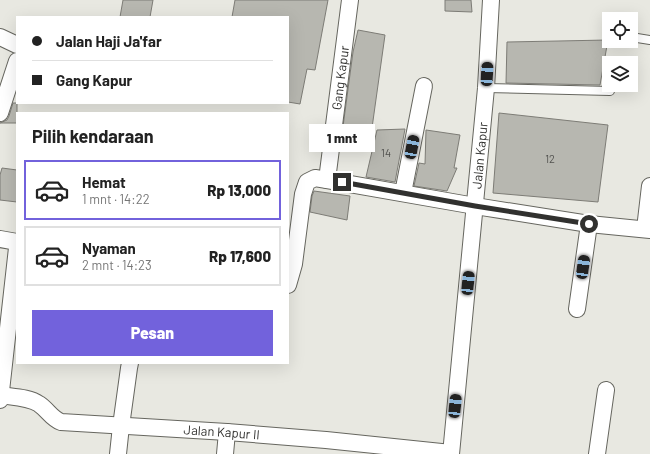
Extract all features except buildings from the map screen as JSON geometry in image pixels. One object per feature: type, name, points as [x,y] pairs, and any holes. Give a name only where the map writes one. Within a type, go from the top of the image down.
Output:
[{"type":"street","name":"Gang Kapur","points":[[327,180],[350,0]]},
{"type":"street","name":"Jalan Kapur","points":[[451,453],[486,88],[491,0]]},
{"type":"street","points":[[0,37],[16,45]]},
{"type":"street","points":[[0,113],[16,64]]},
{"type":"street","points":[[403,193],[424,86]]},
{"type":"street","points":[[289,278],[303,194],[307,182],[315,178],[589,224],[648,230],[650,186]]},
{"type":"street","points":[[577,309],[589,224]]},
{"type":"street","points":[[0,239],[16,242]]},
{"type":"street","points":[[0,400],[16,257]]},
{"type":"street","points":[[118,454],[130,364]]},
{"type":"street","points":[[597,454],[606,390]]},
{"type":"street","name":"Jalan Kapur II","points":[[0,395],[34,401],[61,422],[226,432],[326,447],[451,453]]},
{"type":"street","points":[[225,454],[226,432]]},
{"type":"lane","points":[[638,38],[650,40]]},
{"type":"lane","points":[[486,88],[602,91]]},
{"type":"route","points":[[342,182],[475,206],[589,224]]}]
